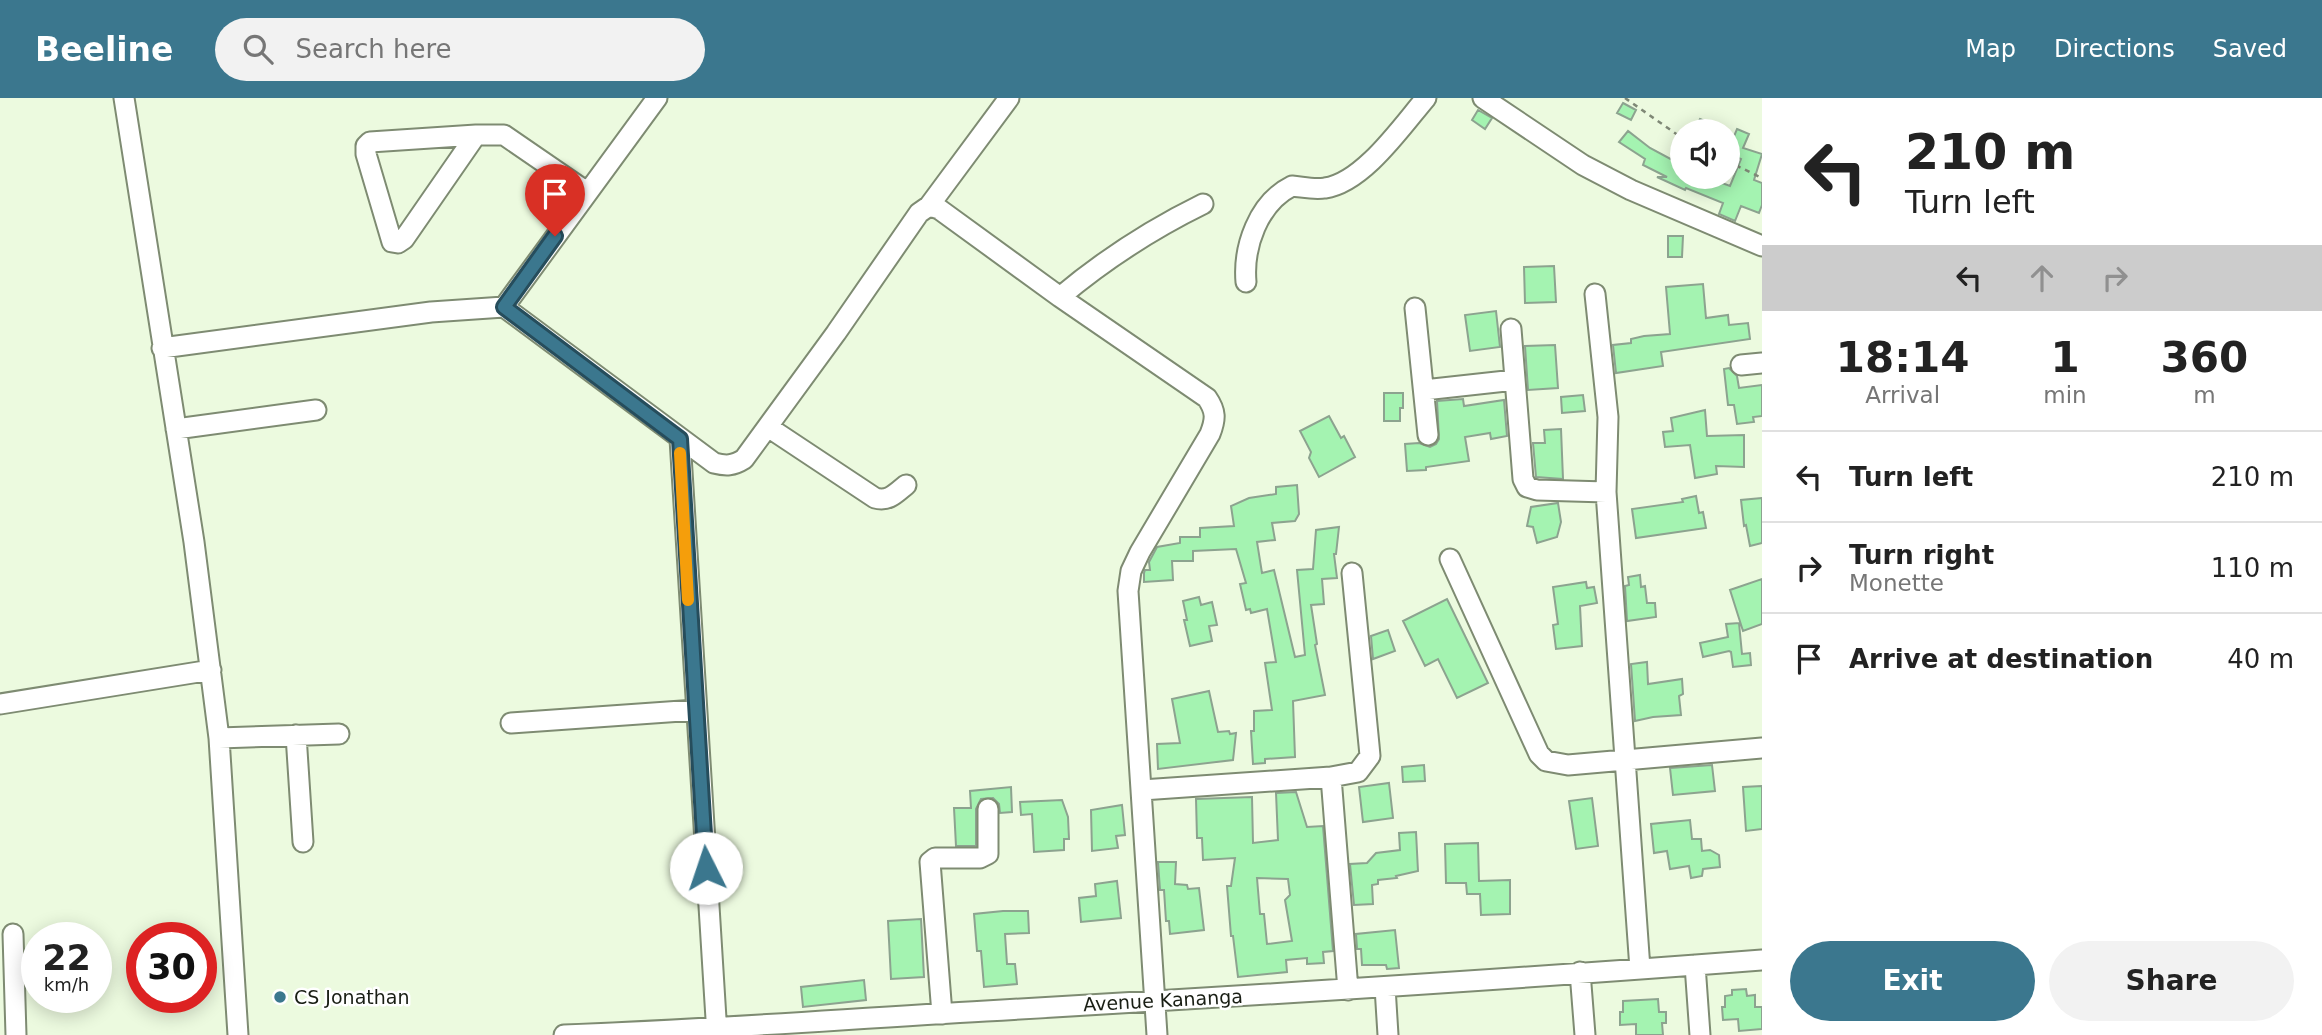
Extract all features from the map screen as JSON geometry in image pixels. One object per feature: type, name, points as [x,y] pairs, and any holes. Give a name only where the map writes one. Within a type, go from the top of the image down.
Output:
[{"type":"street","points":[[124,98],[194,542],[211,670],[219,738],[238,1035]]},
{"type":"street","points":[[504,307],[657,98]]},
{"type":"street","points":[[162,348],[431,312],[504,307],[714,463],[735,465],[744,459],[768,427],[919,213],[929,206],[1009,98]]},
{"type":"street","points":[[1246,282],[1250,237],[1279,194],[1292,186],[1328,188],[1357,175],[1426,98]]},
{"type":"street","points":[[1483,98],[1583,165],[1631,190],[1762,246]]},
{"type":"street","points":[[476,135],[404,239],[398,243],[392,242],[366,146],[370,142],[378,140],[476,135],[504,135],[587,192]]},
{"type":"street","points":[[1060,297],[1100,265],[1166,222],[1203,204]]},
{"type":"street","points":[[929,206],[939,209],[1060,297],[1207,398],[1214,409],[1216,421],[1210,434],[1131,571],[1128,591],[1157,1035]]},
{"type":"street","points":[[1595,294],[1608,417],[1606,492],[1640,969]]},
{"type":"street","points":[[1415,308],[1428,435]]},
{"type":"street","points":[[1511,329],[1523,479],[1527,487],[1537,490],[1606,492]]},
{"type":"street","points":[[1741,365],[1762,363]]},
{"type":"street","points":[[1424,390],[1515,380]]},
{"type":"street","points":[[176,429],[316,410]]},
{"type":"street","points":[[768,427],[875,498],[889,498],[906,485]]},
{"type":"street","points":[[680,439],[717,1032]]},
{"type":"street","points":[[1450,559],[1539,754],[1546,761],[1568,765],[1762,748]]},
{"type":"street","points":[[1142,790],[1331,777],[1358,772],[1370,756],[1352,573]]},
{"type":"street","points":[[0,704],[211,670]]},
{"type":"street","points":[[511,723],[696,710]]},
{"type":"street","points":[[219,738],[339,734]]},
{"type":"street","points":[[296,735],[303,842]]},
{"type":"street","points":[[1331,777],[1348,989]]},
{"type":"street","points":[[942,1014],[930,862],[935,858],[980,858],[988,854],[988,809]]},
{"type":"street","points":[[13,934],[16,1035]]},
{"type":"street","name":"Avenue Kananga","points":[[564,1035],[717,1032],[942,1014],[1385,987],[1762,960]]},
{"type":"street","points":[[1695,965],[1700,1035]]},
{"type":"street","points":[[1580,972],[1586,1035]]},
{"type":"street","points":[[1385,987],[1388,1035]]},
{"type":"path","points":[[1625,98],[1670,130]]},
{"type":"path","points":[[1740,167],[1762,178]]},
{"type":"building","points":[[1623,103],[1636,110],[1631,120],[1617,113]]},
{"type":"building","points":[[1478,110],[1492,118],[1485,129],[1472,120]]},
{"type":"building","points":[[1740,130],[1749,134],[1743,148],[1762,154],[1754,180],[1762,183],[1762,205],[1759,213],[1741,206],[1735,221],[1719,214],[1723,203],[1688,189],[1740,189]]},
{"type":"building","points":[[1628,131],[1670,159],[1670,183],[1657,177],[1667,177],[1643,165],[1645,159],[1619,142]]},
{"type":"building","points":[[1668,236],[1683,236],[1682,257],[1668,257]]},
{"type":"building","points":[[1554,266],[1556,302],[1525,303],[1524,267]]},
{"type":"building","points":[[1703,284],[1706,318],[1728,315],[1729,325],[1748,323],[1750,339],[1661,352],[1663,366],[1616,373],[1613,345],[1631,343],[1631,339],[1644,336],[1670,334],[1666,287]]},
{"type":"building","points":[[1496,311],[1500,347],[1470,351],[1465,315]]},
{"type":"building","points":[[1555,345],[1558,388],[1528,390],[1525,346]]},
{"type":"building","points":[[1729,368],[1737,376],[1739,388],[1762,385],[1762,416],[1753,417],[1754,422],[1737,424],[1734,405],[1728,405],[1724,369]]},
{"type":"building","points":[[1384,393],[1403,393],[1400,421],[1384,421]]},
{"type":"building","points":[[1583,395],[1585,411],[1562,413],[1561,397]]},
{"type":"building","points":[[1463,399],[1464,406],[1504,400],[1507,436],[1491,439],[1490,433],[1465,437],[1469,461],[1407,471],[1405,444],[1419,443],[1430,447],[1439,439],[1437,401]]},
{"type":"building","points":[[1705,410],[1707,436],[1744,435],[1744,467],[1716,466],[1717,474],[1695,478],[1690,445],[1665,447],[1663,432],[1673,431],[1671,418]]},
{"type":"building","points":[[1329,416],[1355,457],[1319,477],[1309,458],[1311,452],[1300,431]]},
{"type":"building","points":[[1561,429],[1563,479],[1536,477],[1533,443],[1545,443],[1544,430]]},
{"type":"building","points":[[1297,485],[1299,514],[1295,521],[1272,523],[1275,540],[1257,542],[1262,573],[1274,570],[1295,657],[1305,655],[1297,570],[1313,569],[1316,530],[1339,527],[1334,554],[1337,578],[1322,579],[1324,604],[1311,605],[1315,645],[1325,695],[1293,701],[1295,757],[1265,759],[1265,763],[1253,764],[1251,731],[1254,731],[1254,711],[1272,710],[1265,663],[1276,662],[1267,609],[1251,613],[1250,609],[1246,610],[1240,584],[1246,583],[1236,549],[1193,551],[1193,561],[1172,561],[1173,580],[1144,582],[1144,573],[1145,570],[1150,570],[1149,562],[1157,547],[1180,543],[1180,537],[1200,537],[1200,528],[1234,526],[1231,506],[1249,498],[1276,494],[1276,487]]},
{"type":"building","points":[[1696,496],[1699,513],[1703,512],[1706,528],[1636,538],[1632,509],[1683,502],[1682,499]]},
{"type":"building","points":[[1762,498],[1762,543],[1750,546],[1741,500]]},
{"type":"building","points":[[1558,503],[1561,522],[1557,537],[1537,543],[1533,527],[1527,526],[1531,507]]},
{"type":"building","points":[[1640,575],[1641,587],[1645,586],[1647,603],[1655,603],[1656,617],[1627,621],[1625,586],[1629,585],[1628,577]]},
{"type":"building","points":[[1762,579],[1762,624],[1743,631],[1730,590]]},
{"type":"building","points":[[1586,582],[1587,588],[1594,587],[1597,603],[1580,606],[1582,646],[1556,649],[1553,625],[1558,624],[1553,587]]},
{"type":"building","points":[[1199,597],[1201,605],[1212,602],[1217,625],[1209,626],[1212,641],[1190,646],[1183,601]]},
{"type":"building","points":[[1447,599],[1488,683],[1457,698],[1438,659],[1425,666],[1403,621]]},
{"type":"building","points":[[1739,623],[1742,654],[1750,653],[1751,665],[1733,667],[1729,651],[1703,657],[1700,643],[1728,637],[1726,624]]},
{"type":"building","points":[[1388,630],[1395,651],[1373,659],[1371,636]]},
{"type":"building","points":[[1647,662],[1648,684],[1682,679],[1683,694],[1679,696],[1681,715],[1635,721],[1631,664]]},
{"type":"building","points":[[1209,691],[1218,732],[1236,733],[1233,760],[1158,769],[1157,744],[1180,743],[1172,699]]},
{"type":"building","points":[[1424,765],[1425,781],[1403,782],[1402,767]]},
{"type":"building","points":[[1712,765],[1715,791],[1673,795],[1670,768]]},
{"type":"building","points":[[1389,783],[1393,818],[1363,822],[1359,787]]},
{"type":"building","points":[[1762,786],[1762,829],[1746,831],[1743,787]]},
{"type":"building","points":[[1011,787],[1012,812],[1000,813],[999,804],[993,798],[981,799],[976,809],[976,846],[956,846],[954,808],[971,808],[970,791]]},
{"type":"building","points":[[1296,792],[1307,827],[1323,826],[1333,951],[1323,952],[1324,963],[1307,964],[1307,958],[1286,960],[1287,972],[1238,977],[1227,886],[1231,886],[1235,858],[1203,860],[1202,838],[1197,838],[1196,799],[1252,797],[1253,843],[1278,840],[1276,793]],"holes":[[[1257,878],[1288,879],[1290,895],[1285,900],[1292,941],[1267,944],[1264,914],[1260,914]]]},
{"type":"building","points":[[1592,798],[1598,846],[1576,849],[1569,801]]},
{"type":"building","points":[[1062,800],[1068,817],[1069,839],[1064,839],[1064,850],[1034,852],[1032,814],[1021,815],[1020,802]]},
{"type":"building","points":[[1122,805],[1125,835],[1116,836],[1118,848],[1092,851],[1091,810]]},
{"type":"building","points":[[1690,820],[1692,839],[1701,839],[1702,851],[1710,850],[1719,855],[1720,867],[1703,869],[1702,876],[1691,878],[1689,866],[1670,869],[1667,851],[1654,853],[1651,824]]},
{"type":"building","points":[[1416,832],[1418,871],[1396,876],[1397,878],[1378,880],[1378,884],[1372,885],[1373,904],[1354,905],[1350,864],[1367,863],[1376,853],[1400,850],[1399,833]]},
{"type":"building","points":[[1478,843],[1479,881],[1510,880],[1510,914],[1481,915],[1480,894],[1467,894],[1466,883],[1446,883],[1445,844]]},
{"type":"building","points":[[1158,862],[1176,862],[1175,884],[1187,885],[1188,889],[1199,888],[1204,930],[1170,934],[1169,921],[1166,921],[1164,890],[1160,890]]},
{"type":"building","points":[[1117,881],[1121,918],[1081,922],[1079,898],[1096,896],[1095,884]]},
{"type":"building","points":[[1028,911],[1029,933],[1005,934],[1007,964],[1015,964],[1017,984],[984,987],[974,914]]},
{"type":"building","points":[[921,919],[924,977],[891,979],[888,921]]},
{"type":"building","points":[[1395,930],[1399,968],[1362,965],[1356,934]]},
{"type":"building","points":[[864,980],[866,1000],[803,1007],[801,987]]},
{"type":"building","points":[[1746,989],[1747,996],[1755,995],[1755,1007],[1762,1007],[1762,1029],[1739,1031],[1738,1019],[1723,1020],[1725,996],[1732,995],[1732,990]]},
{"type":"building","points":[[1658,999],[1659,1012],[1666,1012],[1666,1023],[1662,1023],[1663,1035],[1636,1035],[1636,1024],[1620,1025],[1623,1001]]},
{"type":"slow traffic","points":[[680,453],[688,600]]},
{"type":"place","name":"CS Jonathan","points":[[280,997]]},
{"type":"route","points":[[555,236],[504,307],[680,439],[706,868]]}]
